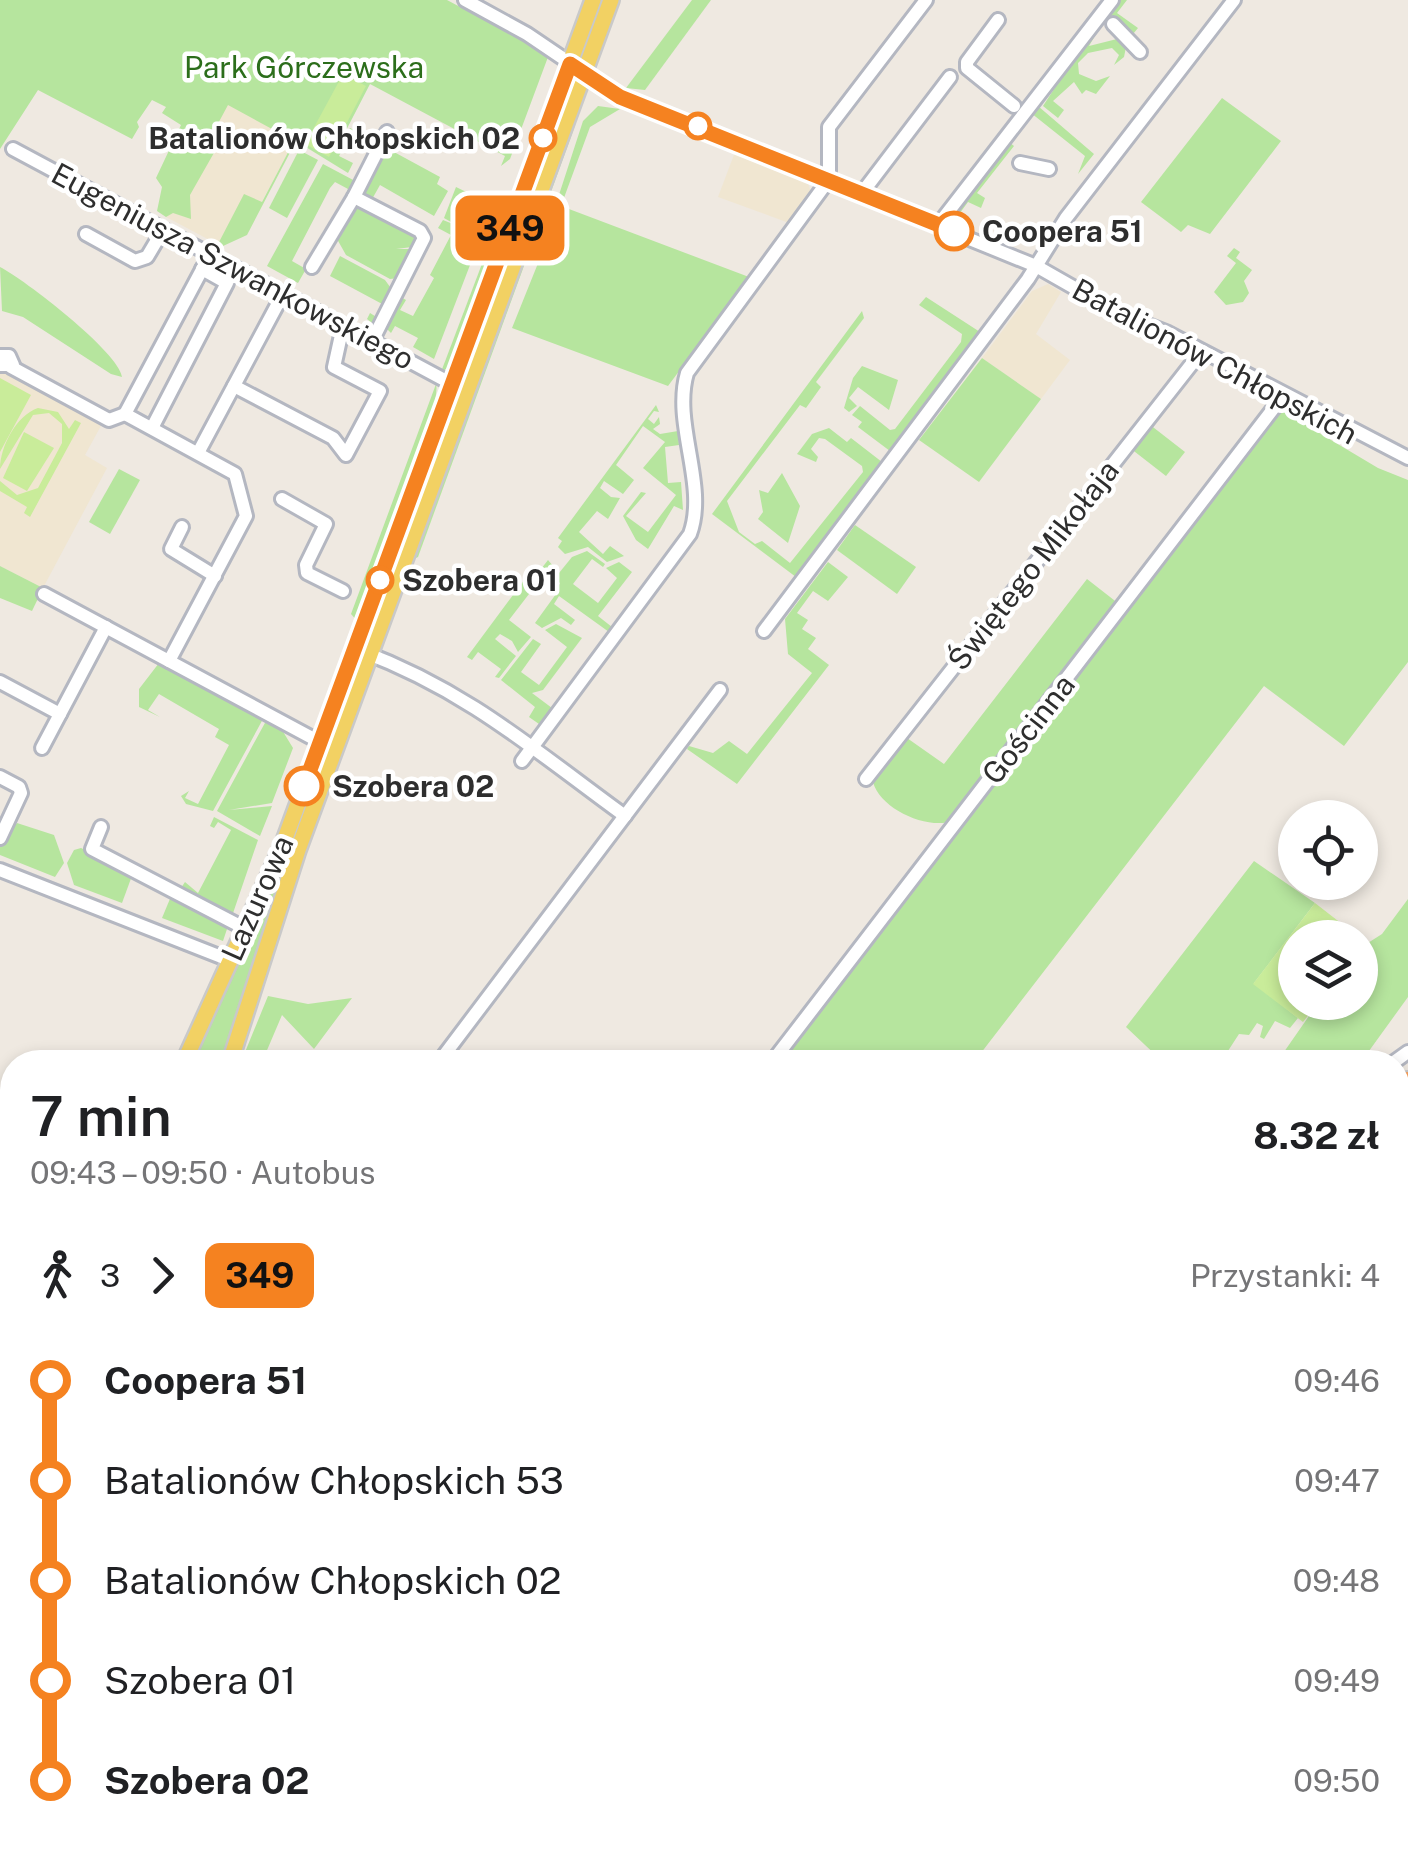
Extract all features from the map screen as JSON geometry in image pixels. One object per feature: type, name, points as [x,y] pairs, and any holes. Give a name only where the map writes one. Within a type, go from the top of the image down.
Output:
[{"type":"main road","name":"Lazurowa","points":[[234,1050],[328,746],[577,68],[594,0]]},
{"type":"main road","name":"Lazurowa","points":[[363,651],[452,384],[577,68],[611,0]]},
{"type":"main road","name":"Lazurowa","points":[[189,1050],[328,746]]},
{"type":"street","name":"Batalionów Chłopskich","points":[[465,0],[620,97],[1036,266],[1122,314],[1408,458]]},
{"type":"street","points":[[522,760],[690,534],[694,513],[683,395],[687,373],[827,178],[829,127],[926,0]]},
{"type":"street","points":[[938,224],[1112,0]]},
{"type":"street","points":[[764,631],[1036,266],[1069,214],[1234,0]]},
{"type":"street","points":[[1113,24],[1140,52]]},
{"type":"street","points":[[1001,41],[994,26],[967,68],[1014,106]]},
{"type":"street","points":[[862,193],[950,77]]},
{"type":"street","points":[[312,267],[388,132]]},
{"type":"street","name":"Eugeniusza Szwankowskiego","points":[[13,149],[452,384]]},
{"type":"street","points":[[1020,163],[1050,169]]},
{"type":"street","points":[[354,197],[420,231],[424,238],[372,341]]},
{"type":"street","points":[[86,234],[142,260],[162,230]]},
{"type":"street","points":[[4,360],[109,420],[125,414],[210,256]]},
{"type":"street","points":[[152,428],[227,283],[202,269]]},
{"type":"street","points":[[198,453],[283,294]]},
{"type":"street","points":[[234,386],[333,438],[346,455],[380,391],[334,366],[343,326]]},
{"type":"street","name":"Świętego Mikołaja","points":[[866,778],[1202,352]]},
{"type":"street","name":"Gościnna","points":[[781,1050],[1283,396]]},
{"type":"street","points":[[125,414],[235,474],[247,511],[169,661]]},
{"type":"street","points":[[282,499],[326,524],[306,565],[307,573],[342,591]]},
{"type":"street","points":[[182,527],[171,549],[215,576]]},
{"type":"street","points":[[44,594],[328,746]]},
{"type":"street","points":[[42,748],[106,627]]},
{"type":"street","points":[[363,651],[457,693],[625,816]]},
{"type":"street","points":[[0,682],[60,714]]},
{"type":"street","points":[[448,1050],[720,690]]},
{"type":"street","points":[[0,777],[19,787],[21,793],[6,817],[0,838]]},
{"type":"street","points":[[100,827],[92,849],[244,928]]},
{"type":"street","points":[[0,870],[229,960]]},
{"type":"shaded area","points":[[228,102],[295,140],[261,203],[246,195],[219,245],[166,217]]},
{"type":"shaded area","points":[[735,152],[807,179],[811,193],[789,223],[718,197]]},
{"type":"shaded area","points":[[1048,284],[1061,292],[1036,334],[1070,360],[1041,399],[982,358],[1032,291]]},
{"type":"shaded area","points":[[0,370],[102,424],[85,455],[107,468],[43,588],[0,566]]},
{"type":"green space","name":"Park Górczewska","points":[[0,0],[447,0],[509,33],[512,29],[548,57],[510,159],[501,166],[505,156],[370,84],[339,144],[350,128],[364,135],[351,133],[339,156],[353,163],[348,173],[296,141],[247,235],[223,246],[218,244],[244,194],[262,202],[294,141],[228,105],[214,131],[222,136],[219,144],[190,195],[191,219],[173,213],[166,217],[157,211],[162,187],[156,178],[181,125],[162,113],[166,107],[152,100],[137,122],[139,127],[132,139],[38,90],[0,149]]},
{"type":"green space","points":[[692,0],[711,0],[645,90],[626,88]]},
{"type":"green space","points":[[1116,0],[1127,0],[1117,13],[1138,28],[1133,34],[1106,17],[1089,46],[1117,39],[1126,47],[1124,57],[1114,65],[1119,55],[1112,48],[1088,53],[1078,63],[1079,74],[1096,81],[1110,76],[1096,94],[1086,90],[1082,94],[1074,82],[1053,101],[1064,110],[1058,118],[1043,106],[1069,66],[1038,106],[1094,154],[1078,174],[1085,156],[1031,113],[1009,142],[1014,146],[977,193],[985,198],[981,208],[968,202],[957,217],[974,227],[972,231],[947,220]]},
{"type":"green space","points":[[343,74],[366,86],[329,157],[305,144]]},
{"type":"green space","points":[[1222,98],[1281,141],[1210,234],[1188,225],[1181,232],[1141,202]]},
{"type":"green space","points":[[598,106],[620,109],[590,127],[561,206],[556,204],[583,121]]},
{"type":"green space","points":[[576,123],[418,557],[414,559],[540,209]]},
{"type":"green space","points":[[383,146],[440,177],[437,184],[448,191],[434,216],[380,185],[371,201],[402,215],[400,219],[360,197]]},
{"type":"green space","points":[[299,150],[318,160],[287,218],[269,208]]},
{"type":"green space","points":[[323,164],[357,182],[351,197],[346,194],[348,189],[335,182],[330,188],[292,261],[306,269],[298,283],[267,266]]},
{"type":"green space","points":[[456,187],[493,205],[434,359],[413,347],[418,338],[395,326],[391,333],[383,325],[399,296],[406,300],[400,310],[413,316],[434,278],[430,275],[451,235],[438,228],[443,220],[458,226],[444,218]]},
{"type":"green space","points":[[354,203],[419,234],[420,246],[396,249],[418,249],[399,278],[390,279],[346,255],[337,239]]},
{"type":"green space","points":[[505,203],[509,210],[448,368],[441,372]]},
{"type":"green space","points":[[561,206],[749,277],[668,386],[512,328]]},
{"type":"green space","points":[[1234,248],[1240,252],[1236,258],[1252,270],[1244,281],[1249,293],[1243,302],[1226,305],[1214,292],[1236,263],[1227,256]]},
{"type":"green space","points":[[340,256],[385,280],[393,291],[375,325],[367,319],[370,313],[378,318],[384,305],[330,276]]},
{"type":"green space","points":[[0,267],[89,335],[122,377],[111,374],[23,317],[2,311]]},
{"type":"green space","points":[[926,297],[980,332],[890,451],[858,427],[862,422],[852,415],[860,406],[890,430],[895,429],[961,342],[962,334],[919,305]]},
{"type":"green space","points":[[862,311],[864,318],[816,382],[821,387],[806,408],[800,405],[727,501],[739,532],[755,544],[762,541],[790,563],[863,472],[862,466],[825,439],[819,438],[811,449],[818,457],[816,462],[797,454],[812,434],[829,428],[847,442],[851,438],[882,462],[796,577],[712,514]]},
{"type":"green space","points":[[982,358],[1041,399],[979,482],[919,440]]},
{"type":"green space","points":[[862,366],[898,380],[889,410],[858,387],[849,398],[857,406],[849,412],[844,408],[853,378]]},
{"type":"green space","points":[[0,378],[31,395],[0,452]]},
{"type":"green space","points":[[436,384],[418,461],[359,623],[351,614]]},
{"type":"green space","points":[[656,405],[659,412],[654,411],[648,419],[654,424],[659,417],[660,424],[653,429],[660,434],[678,431],[679,445],[665,447],[668,483],[681,482],[683,510],[674,506],[648,549],[636,540],[623,516],[641,492],[646,493],[626,516],[648,532],[676,495],[643,468],[665,442],[643,426],[616,465],[634,480],[623,494],[604,481],[600,488],[611,497],[620,498],[608,519],[597,511],[579,532],[603,554],[610,546],[624,556],[607,562],[588,547],[565,554],[558,547],[562,541],[558,538]]},
{"type":"green space","points":[[38,408],[58,412],[69,429],[75,420],[81,423],[30,517],[24,513],[27,507],[0,491],[0,481],[17,495],[38,488],[62,443],[62,424],[49,413],[33,415],[0,469],[11,433],[23,417]]},
{"type":"green space","points":[[1279,409],[1378,468],[1408,480],[1408,662],[1344,746],[1264,686],[983,1050],[789,1050]]},
{"type":"green space","points":[[1149,424],[1185,452],[1166,476],[1130,448]]},
{"type":"green space","points":[[24,432],[54,448],[27,491],[3,478]]},
{"type":"green space","points":[[119,469],[140,480],[110,534],[89,522]]},
{"type":"green space","points":[[782,473],[800,506],[788,543],[758,519],[763,512],[759,490],[768,493]]},
{"type":"green space","points":[[855,525],[916,567],[897,594],[837,550]]},
{"type":"green space","points":[[587,551],[605,564],[603,567],[592,559],[573,584],[598,603],[617,578],[606,568],[619,562],[632,572],[598,616],[612,627],[609,632],[559,596],[554,604],[575,620],[571,625],[561,618],[542,628],[535,623],[556,594],[539,581],[509,620],[531,637],[518,652],[512,641],[500,634],[495,639],[516,656],[499,678],[495,677],[501,669],[478,652],[472,660],[467,657],[533,568],[558,587],[560,583],[541,569],[548,560],[559,573],[572,557]]},
{"type":"green space","points":[[828,562],[848,577],[828,601],[813,591],[797,613],[808,620],[802,629],[816,638],[808,649],[829,665],[737,784],[687,749],[689,746],[713,753],[729,741],[747,754],[812,673],[788,654],[785,619]]},
{"type":"green space","points":[[0,566],[43,588],[32,611],[0,598]]},
{"type":"green space","points":[[1087,579],[1119,604],[953,821],[918,820],[885,801],[873,782],[907,738],[944,764]]},
{"type":"green space","points":[[556,624],[582,638],[543,690],[532,693],[552,708],[539,724],[529,717],[535,707],[501,680],[533,639],[541,644],[521,672],[539,685],[567,647],[545,630]]},
{"type":"green space","points":[[159,663],[263,719],[213,811],[186,804],[181,796],[189,791],[185,798],[198,804],[229,745],[215,737],[219,729],[159,694],[148,710],[160,717],[139,707],[139,689]]},
{"type":"green space","points":[[266,721],[282,730],[293,748],[272,803],[229,810],[272,806],[260,836],[217,811]]},
{"type":"green space","points":[[214,817],[258,840],[231,919],[179,891],[185,882],[198,893],[231,830],[218,822],[214,828],[210,826]]},
{"type":"green space","points":[[17,823],[54,835],[64,863],[55,877],[0,855],[0,845]]},
{"type":"green space","points":[[81,848],[133,873],[122,903],[74,885],[67,863],[74,850]]},
{"type":"green space","points":[[288,851],[278,899],[228,1050],[198,1050]]},
{"type":"green space","points":[[1254,861],[1278,878],[1278,900],[1315,903],[1302,920],[1278,920],[1278,952],[1254,983],[1278,1002],[1278,1020],[1296,1020],[1290,1028],[1275,1021],[1264,1039],[1260,1037],[1263,1026],[1257,1023],[1249,1035],[1239,1034],[1229,1050],[1150,1050],[1126,1027]]},
{"type":"green space","points":[[172,894],[229,923],[223,941],[162,918]]},
{"type":"green space","points":[[1408,899],[1408,997],[1370,1050],[1285,1050],[1306,1020],[1378,1020],[1378,937]]},
{"type":"green space","points":[[1315,903],[1337,920],[1302,920]]},
{"type":"green space","points":[[1278,951],[1278,1003],[1253,984]]},
{"type":"green space","points":[[268,996],[308,1004],[352,998],[314,1049],[282,1015],[267,1050],[246,1050]]},
{"type":"bus line","name":"349","points":[[304,786],[570,64],[620,97],[954,231]]},
{"type":"place","name":"Batalionów Chłopskich 02","points":[[543,138]]},
{"type":"place","name":"Coopera 51","points":[[954,231]]},
{"type":"place","name":"Szobera 01","points":[[380,580]]},
{"type":"place","name":"Szobera 02","points":[[304,786]]}]
